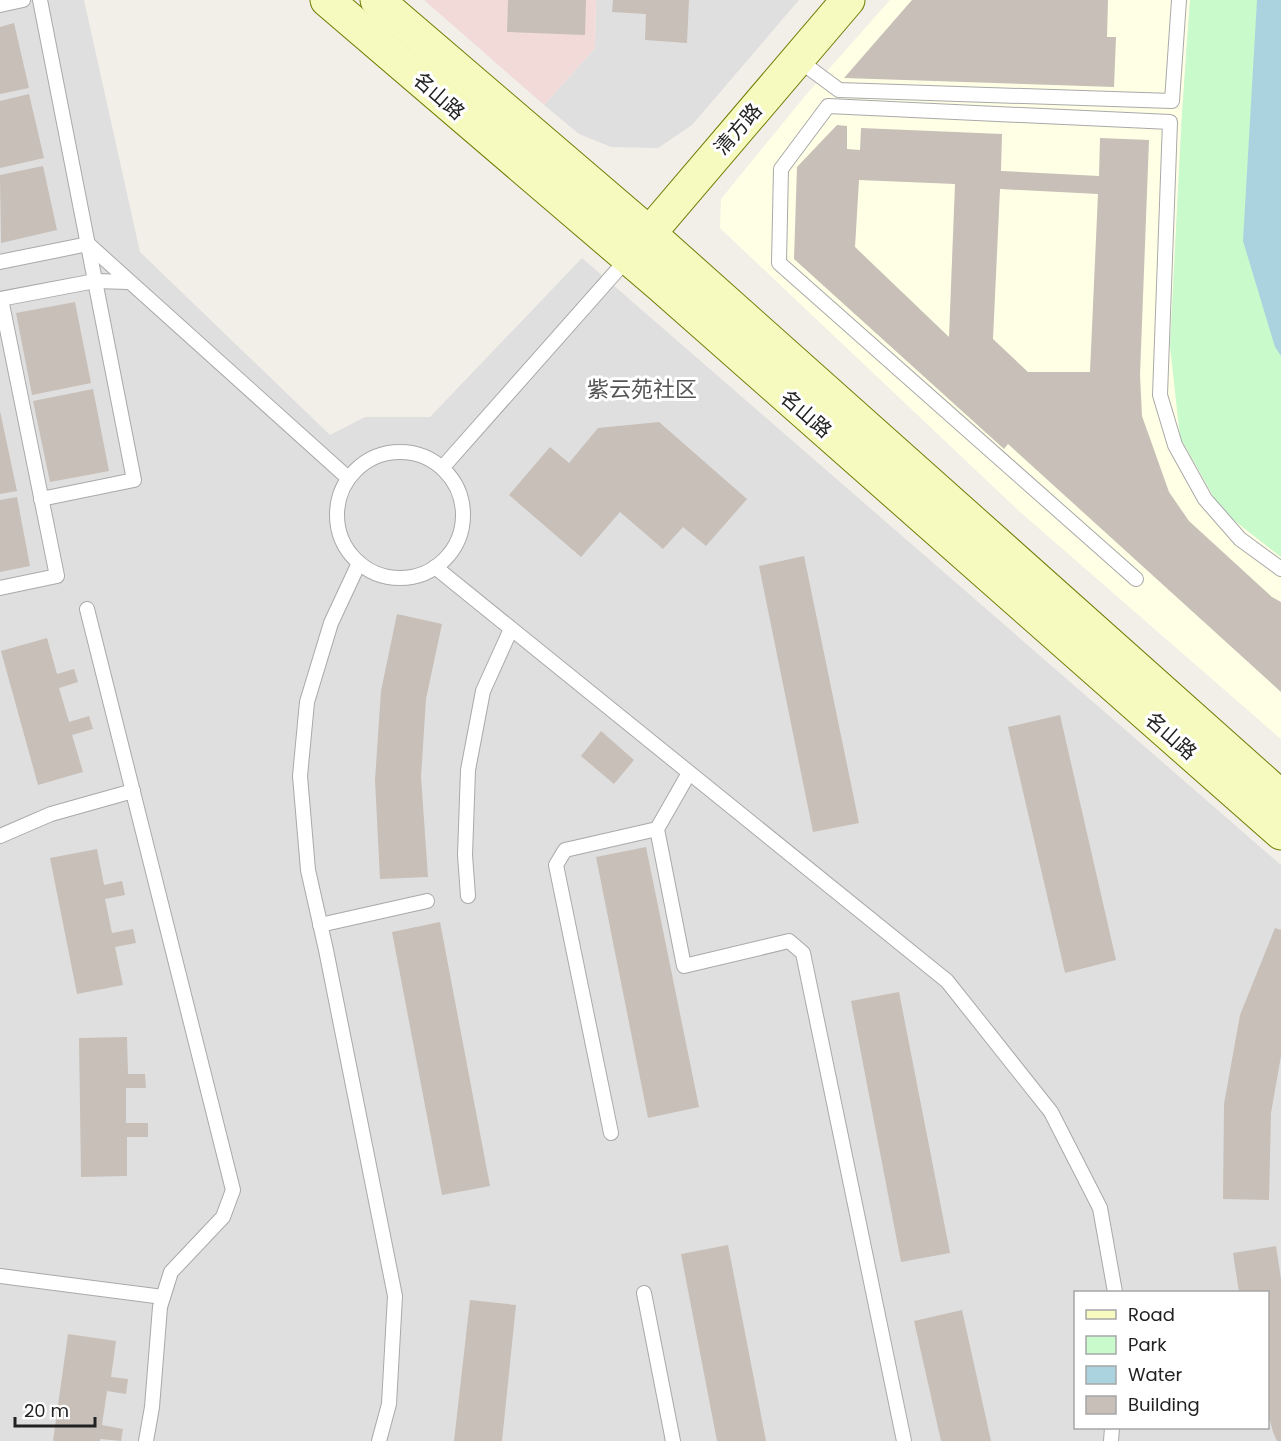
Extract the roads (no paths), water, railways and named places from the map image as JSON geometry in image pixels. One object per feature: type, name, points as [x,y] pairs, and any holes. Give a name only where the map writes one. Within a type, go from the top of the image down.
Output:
[{"type":"street","name":"名山路","points":[[327,0],[627,258],[1281,833]]},
{"type":"street","name":"名山路","points":[[377,0],[649,233],[1281,797]]},
{"type":"street","name":"清方路","points":[[627,258],[848,0]]},
{"type":"lane","points":[[0,5],[22,0]]},
{"type":"lane","points":[[40,0],[134,480],[41,499]]},
{"type":"lane","points":[[797,59],[839,90],[1172,100],[1179,0]]},
{"type":"lane","points":[[1136,579],[778,263],[781,169],[828,106],[1170,122],[1160,395],[1175,445],[1205,499],[1240,539],[1281,569]]},
{"type":"lane","points":[[0,262],[88,244]]},
{"type":"lane","points":[[88,244],[348,478]]},
{"type":"lane","points":[[443,467],[627,258]]},
{"type":"lane","points":[[0,588],[57,576],[0,299],[95,280],[129,282]]},
{"type":"lane","points":[[393,452],[420,454],[443,467],[458,488],[464,513],[459,539],[446,560],[424,575],[399,579],[377,575],[358,563],[345,546],[338,525],[338,503],[348,478],[368,460],[393,452]]},
{"type":"lane","points":[[358,563],[331,623],[307,702],[300,776],[308,870],[395,1296],[389,1404],[380,1441]]},
{"type":"lane","points":[[435,567],[947,981],[1051,1112],[1100,1208],[1114,1291]]},
{"type":"lane","points":[[87,609],[233,1190],[223,1217],[171,1272],[160,1307],[152,1407],[146,1441]]},
{"type":"lane","points":[[468,896],[465,855],[468,770],[483,691],[511,629]]},
{"type":"lane","points":[[689,772],[657,829],[684,966],[789,941],[803,953],[904,1441]]},
{"type":"lane","points":[[0,836],[51,814],[133,791]]},
{"type":"lane","points":[[611,1133],[556,865],[565,850],[657,829]]},
{"type":"lane","points":[[320,925],[427,901]]},
{"type":"lane","points":[[0,1276],[163,1297]]},
{"type":"lane","points":[[644,1293],[672,1441]]},
{"type":"water","points":[[1257,0],[1281,0],[1281,356],[1275,347],[1243,241]]},
{"type":"district","name":"紫云苑社区","points":[[642,389]]}]
